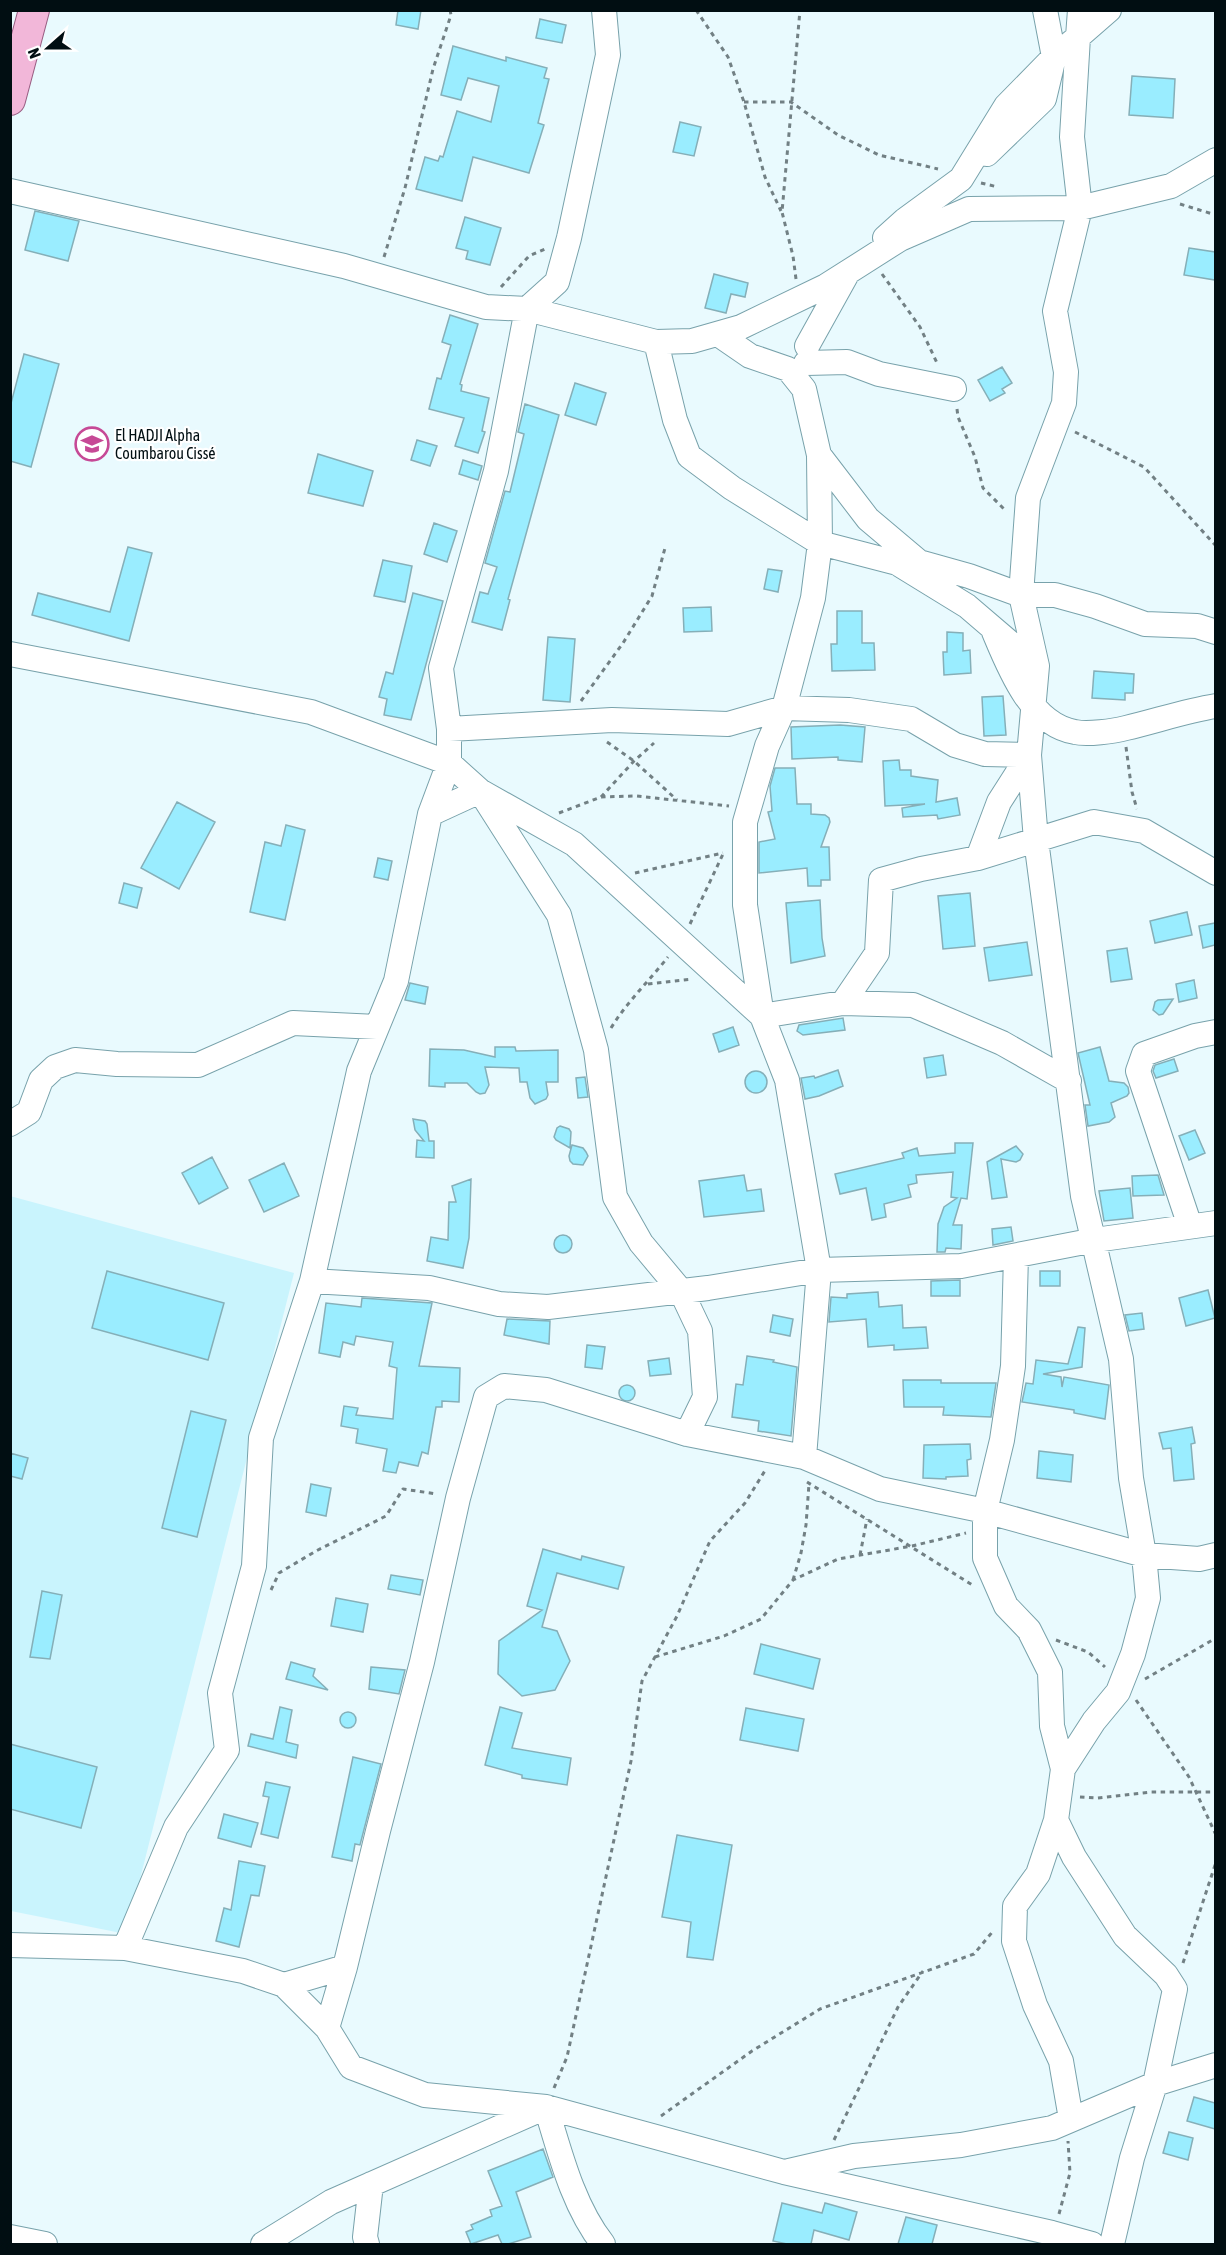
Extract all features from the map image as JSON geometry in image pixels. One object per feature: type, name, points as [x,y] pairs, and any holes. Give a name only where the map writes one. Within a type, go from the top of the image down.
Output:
[{"type":"main road","points":[[10,100],[34,10]]},
{"type":"street","points":[[125,1948],[176,1827],[227,1750],[220,1693],[254,1566],[261,1438],[312,1281],[359,1071],[396,981],[430,814],[449,763],[449,729],[441,668],[496,471],[527,309],[557,282],[569,238],[608,55],[604,10]]},
{"type":"street","points":[[807,354],[848,272],[905,220],[961,179],[1044,99],[1054,57],[1045,10]]},
{"type":"street","points":[[1062,1768],[1094,1721],[1125,1684],[1148,1598],[1144,1555],[1131,1478],[1121,1359],[1083,1196],[1036,840],[1029,755],[1037,666],[1021,596],[1028,498],[1064,403],[1066,372],[1055,311],[1080,208],[1072,137],[1080,10]]},
{"type":"street","points":[[1054,57],[1109,10]]},
{"type":"street","points":[[10,192],[344,266],[486,308],[527,309],[656,342],[692,341],[741,327],[826,286],[900,239],[969,209],[1080,208],[1170,186],[1215,160]]},
{"type":"street","points":[[799,299],[807,354],[804,389],[819,455],[820,543],[813,598],[784,708],[767,746],[745,822],[745,905],[762,1017],[787,1080],[819,1270],[803,1466]]},
{"type":"street","points":[[718,334],[750,356],[788,369],[804,389]]},
{"type":"street","points":[[656,342],[675,420],[689,456],[732,488],[820,543],[897,562],[968,606],[1037,666]]},
{"type":"street","points":[[807,354],[847,362],[879,374],[954,389]]},
{"type":"street","points":[[819,455],[868,519],[919,562],[969,576],[1021,596],[1055,595],[1145,624],[1209,625]]},
{"type":"street","points":[[992,627],[1012,675],[1034,706],[1055,726],[1076,733],[1123,729],[1215,706]]},
{"type":"street","points":[[10,654],[311,712],[449,763],[480,791],[574,844],[762,1017]]},
{"type":"street","points":[[449,729],[612,720],[728,724],[784,708],[849,710],[911,719],[955,745],[985,754],[1029,755]]},
{"type":"street","points":[[728,724],[767,746]]},
{"type":"street","points":[[978,858],[999,802],[1029,755]]},
{"type":"street","points":[[430,814],[480,791]]},
{"type":"street","points":[[480,791],[559,915],[596,1050],[615,1197],[641,1243],[681,1291],[700,1331],[705,1397],[687,1434]]},
{"type":"street","points":[[843,1003],[877,953],[881,880],[921,869],[978,858],[1094,822],[1143,831],[1215,873]]},
{"type":"street","points":[[762,1017],[843,1003],[913,1005],[1002,1043],[1068,1081]]},
{"type":"street","points":[[10,1124],[29,1112],[41,1080],[56,1067],[75,1060],[117,1064],[198,1065],[293,1023],[377,1027]]},
{"type":"street","points":[[1190,1226],[1138,1071],[1144,1054],[1195,1036],[1215,1032]]},
{"type":"street","points":[[312,1281],[429,1288],[499,1304],[548,1307],[681,1291],[819,1270],[961,1266],[1095,1240],[1215,1222]]},
{"type":"street","points":[[1016,1256],[1012,1366],[1002,1440],[985,1520],[985,1558],[1006,1606],[1029,1630],[1050,1672],[1052,1726],[1062,1768],[1057,1808],[1038,1874],[1015,1906],[1014,1941],[1035,2004],[1061,2061],[1071,2120]]},
{"type":"street","points":[[327,2028],[345,1967],[422,1662],[458,1498],[486,1397],[504,1386],[546,1390],[687,1434],[777,1451],[803,1466],[985,1520],[1144,1555],[1199,1558],[1215,1556]]},
{"type":"street","points":[[1057,1808],[1074,1857],[1125,1936],[1166,1975],[1175,1989],[1155,2084],[1132,2158],[1112,2244]]},
{"type":"street","points":[[10,1945],[125,1948],[243,1971],[284,1985],[327,2028],[351,2067],[425,2096],[546,2107],[784,2172],[1092,2244]]},
{"type":"street","points":[[284,1985],[345,1967]]},
{"type":"street","points":[[784,2172],[854,2156],[961,2145],[1052,2128],[1155,2084],[1215,2066]]},
{"type":"street","points":[[263,2244],[331,2202],[546,2107]]},
{"type":"street","points":[[546,2107],[569,2177],[591,2229],[603,2244]]},
{"type":"street","points":[[367,2244],[365,2237],[371,2184]]},
{"type":"street","points":[[10,2237],[45,2244]]},
{"type":"path","points":[[379,276],[405,188],[433,69],[451,15],[450,10]]},
{"type":"path","points":[[696,10],[728,57],[744,102],[765,177],[782,212],[793,256],[799,299]]},
{"type":"path","points":[[782,212],[800,10]]},
{"type":"path","points":[[744,102],[791,102],[838,135],[879,155],[945,171],[961,179],[999,187]]},
{"type":"path","points":[[486,308],[529,256],[569,238]]},
{"type":"path","points":[[1064,403],[1076,433],[1144,467],[1215,546]]},
{"type":"path","points":[[565,722],[624,644],[652,596],[665,548]]},
{"type":"path","points":[[601,797],[634,760],[677,722]]},
{"type":"path","points":[[1123,729],[1132,792],[1143,831]]},
{"type":"path","points":[[606,741],[634,760],[676,800]]},
{"type":"path","points":[[536,822],[601,797],[637,796],[749,808]]},
{"type":"path","points":[[611,878],[745,849]]},
{"type":"path","points":[[646,984],[722,979]]},
{"type":"path","points":[[546,2107],[567,2057],[631,1761],[642,1681],[677,1616],[710,1541],[745,1503],[777,1451]]},
{"type":"path","points":[[793,1580],[806,1525],[809,1484],[803,1466]]},
{"type":"path","points":[[809,1484],[1006,1606]]},
{"type":"path","points":[[270,1591],[279,1573],[316,1551],[386,1516],[403,1489],[458,1498]]},
{"type":"path","points":[[860,1556],[867,1519]]},
{"type":"path","points":[[655,1657],[724,1636],[760,1619],[793,1580],[838,1559],[912,1546],[985,1520]]},
{"type":"path","points":[[1029,1630],[1088,1652],[1125,1684],[1189,1777],[1215,1835]]},
{"type":"path","points":[[1125,1684],[1154,1675],[1215,1638]]},
{"type":"path","points":[[1057,1808],[1097,1798],[1151,1792],[1215,1792]]},
{"type":"path","points":[[1175,1989],[1215,1862]]},
{"type":"path","points":[[639,2133],[705,2083],[820,2009],[974,1954],[1015,1906]]},
{"type":"path","points":[[823,2163],[898,2007],[923,1971]]},
{"type":"path","points":[[1052,2233],[1063,2206],[1070,2173],[1068,2134],[1071,2120]]},
{"type":"shaded area","points":[[10,1196],[294,1273],[126,1934],[11,1911]]},
{"type":"building","points":[[398,10],[421,10],[418,29],[396,25]]},
{"type":"building","points":[[540,19],[566,25],[562,43],[536,38]]},
{"type":"building","points":[[453,46],[506,61],[506,57],[547,68],[544,78],[549,79],[538,123],[544,125],[529,173],[473,157],[462,201],[416,189],[425,157],[438,161],[440,156],[443,157],[457,111],[491,122],[499,86],[468,78],[461,100],[441,95]]},
{"type":"building","points":[[1132,76],[1175,79],[1173,118],[1129,115]]},
{"type":"building","points":[[680,122],[701,127],[694,156],[673,152]]},
{"type":"building","points":[[35,211],[79,221],[68,261],[25,250]]},
{"type":"building","points":[[465,217],[501,228],[490,265],[466,259],[468,251],[456,248]]},
{"type":"building","points":[[1189,248],[1215,252],[1215,280],[1184,275]]},
{"type":"building","points":[[714,274],[748,283],[745,297],[731,294],[726,313],[705,308]]},
{"type":"building","points":[[450,315],[478,324],[460,384],[462,385],[461,391],[489,398],[482,431],[485,432],[478,453],[455,446],[464,418],[429,409],[437,378],[441,379],[451,345],[442,342]]},
{"type":"building","points":[[24,354],[59,364],[31,467],[10,461],[10,407]]},
{"type":"building","points":[[1002,367],[1012,383],[1002,389],[1005,393],[990,401],[978,380]]},
{"type":"building","points":[[575,383],[606,393],[596,425],[565,415]]},
{"type":"building","points":[[525,404],[559,415],[508,599],[510,600],[502,630],[472,622],[480,592],[488,594],[497,567],[485,563],[505,491],[510,492],[524,434],[518,432]]},
{"type":"building","points":[[417,440],[437,446],[430,466],[411,460]]},
{"type":"building","points":[[318,454],[373,471],[363,506],[308,493]]},
{"type":"building","points":[[463,460],[482,466],[478,480],[459,474]]},
{"type":"building","points":[[434,523],[457,531],[447,562],[424,554]]},
{"type":"building","points":[[128,547],[152,553],[129,641],[32,615],[38,593],[110,612]]},
{"type":"building","points":[[383,560],[412,566],[405,602],[374,596]]},
{"type":"building","points":[[768,569],[782,571],[778,592],[764,589]]},
{"type":"building","points":[[413,593],[443,601],[411,720],[384,715],[387,699],[379,697],[386,672],[393,674]]},
{"type":"building","points":[[711,607],[712,631],[684,632],[683,608]]},
{"type":"building","points":[[837,611],[862,611],[862,643],[874,643],[875,670],[832,671],[831,644],[837,644]]},
{"type":"building","points":[[947,632],[963,633],[963,651],[970,650],[971,673],[944,675],[943,652],[947,652]]},
{"type":"building","points":[[548,637],[575,639],[570,702],[543,700]]},
{"type":"building","points":[[1094,671],[1134,674],[1133,693],[1125,693],[1125,700],[1092,698]]},
{"type":"building","points":[[1003,696],[1006,735],[984,736],[982,697]]},
{"type":"building","points":[[840,725],[865,727],[862,762],[838,760],[838,757],[792,759],[791,727]]},
{"type":"building","points":[[899,760],[900,770],[911,770],[911,776],[938,780],[936,802],[957,798],[960,815],[938,819],[937,815],[903,817],[902,808],[925,804],[885,806],[883,761]]},
{"type":"building","points":[[775,768],[795,768],[797,804],[811,804],[811,814],[825,815],[829,818],[830,822],[821,847],[829,847],[830,880],[821,880],[821,886],[808,886],[807,868],[759,873],[759,842],[775,839],[768,812],[772,811],[770,786]]},
{"type":"building","points":[[177,802],[215,822],[179,889],[141,868]]},
{"type":"building","points":[[286,825],[305,830],[285,920],[250,912],[265,842],[281,846]]},
{"type":"building","points":[[378,858],[392,861],[388,880],[374,877]]},
{"type":"building","points":[[124,883],[142,888],[137,908],[119,903]]},
{"type":"building","points":[[970,893],[975,946],[943,949],[938,896]]},
{"type":"building","points":[[820,900],[825,956],[791,963],[786,903]]},
{"type":"building","points":[[1187,912],[1192,935],[1155,943],[1150,921]]},
{"type":"building","points":[[1215,923],[1215,945],[1203,948],[1199,926]]},
{"type":"building","points":[[1027,942],[1032,975],[989,981],[984,948]]},
{"type":"building","points":[[1127,948],[1132,979],[1111,982],[1107,951]]},
{"type":"building","points":[[1194,980],[1197,998],[1179,1002],[1176,984]]},
{"type":"building","points":[[410,983],[428,987],[425,1004],[405,1000]]},
{"type":"building","points":[[1173,999],[1163,1014],[1159,1015],[1153,1010],[1158,1000]]},
{"type":"building","points":[[843,1018],[845,1030],[803,1035],[797,1031],[799,1025]]},
{"type":"building","points":[[733,1027],[739,1045],[719,1052],[713,1034]]},
{"type":"building","points":[[495,1047],[515,1047],[516,1051],[558,1050],[558,1082],[546,1082],[548,1095],[546,1099],[535,1104],[530,1098],[527,1082],[520,1082],[519,1068],[485,1067],[489,1085],[485,1093],[480,1094],[467,1083],[445,1083],[445,1087],[429,1086],[430,1049],[464,1050],[495,1057]]},
{"type":"building","points":[[1100,1047],[1109,1081],[1124,1083],[1129,1093],[1111,1103],[1115,1117],[1109,1122],[1088,1126],[1085,1105],[1090,1105],[1078,1053]]},
{"type":"building","points":[[943,1055],[946,1075],[927,1078],[924,1058]]},
{"type":"building","points":[[1174,1059],[1178,1071],[1156,1078],[1153,1071],[1155,1065]]},
{"type":"building","points":[[838,1070],[843,1086],[805,1099],[801,1078],[814,1076],[815,1078]]},
{"type":"building","points":[[756,1071],[764,1074],[767,1082],[764,1090],[756,1093],[748,1090],[745,1082],[748,1074]]},
{"type":"building","points":[[585,1077],[588,1097],[578,1098],[576,1078]]},
{"type":"building","points":[[413,1119],[425,1121],[427,1124],[429,1141],[434,1141],[434,1158],[416,1157],[417,1140],[424,1141],[415,1130]]},
{"type":"building","points":[[560,1126],[571,1132],[570,1148],[554,1137]]},
{"type":"building","points":[[1195,1130],[1205,1153],[1189,1160],[1179,1136]]},
{"type":"building","points":[[955,1143],[973,1143],[967,1199],[961,1198],[953,1225],[962,1225],[961,1249],[946,1248],[945,1252],[937,1252],[938,1224],[944,1207],[957,1198],[951,1197],[953,1172],[916,1175],[917,1183],[908,1185],[911,1197],[884,1204],[886,1217],[872,1220],[866,1188],[840,1194],[835,1174],[904,1158],[902,1153],[917,1148],[919,1156],[955,1153]]},
{"type":"building","points":[[572,1145],[583,1148],[586,1152],[588,1156],[583,1165],[573,1164],[570,1161]]},
{"type":"building","points":[[1016,1146],[1023,1154],[1020,1160],[1016,1162],[1001,1159],[1007,1197],[992,1199],[987,1162]]},
{"type":"building","points":[[212,1157],[228,1188],[199,1204],[182,1173]]},
{"type":"building","points":[[284,1163],[299,1196],[264,1212],[249,1180]]},
{"type":"building","points":[[744,1175],[747,1191],[761,1189],[764,1211],[704,1217],[699,1181]]},
{"type":"building","points":[[1158,1175],[1164,1195],[1133,1196],[1132,1176]]},
{"type":"building","points":[[471,1179],[469,1238],[463,1268],[427,1261],[431,1237],[448,1240],[449,1202],[456,1202],[452,1186]]},
{"type":"building","points":[[1130,1188],[1133,1218],[1104,1221],[1099,1191]]},
{"type":"building","points":[[1011,1227],[1013,1241],[993,1245],[992,1229]]},
{"type":"building","points":[[563,1235],[569,1238],[572,1244],[569,1250],[563,1253],[557,1250],[554,1244],[557,1238]]},
{"type":"building","points":[[107,1271],[224,1303],[208,1360],[92,1328]]},
{"type":"building","points":[[1040,1271],[1060,1271],[1060,1286],[1040,1286]]},
{"type":"building","points":[[960,1280],[960,1296],[931,1296],[931,1281]]},
{"type":"building","points":[[1208,1290],[1215,1318],[1186,1326],[1179,1298]]},
{"type":"building","points":[[878,1292],[879,1307],[902,1305],[903,1328],[926,1327],[928,1348],[894,1350],[894,1345],[868,1347],[866,1319],[829,1322],[831,1297],[847,1298],[847,1294]]},
{"type":"building","points":[[362,1298],[432,1303],[419,1366],[460,1368],[459,1402],[442,1401],[442,1407],[436,1407],[428,1454],[422,1452],[418,1466],[399,1462],[396,1473],[383,1471],[387,1449],[356,1443],[358,1429],[341,1426],[344,1406],[358,1408],[356,1415],[393,1419],[397,1368],[389,1366],[393,1342],[356,1336],[354,1345],[343,1342],[340,1357],[319,1353],[326,1303],[361,1307]]},
{"type":"building","points":[[1142,1313],[1144,1329],[1129,1331],[1125,1315]]},
{"type":"building","points":[[773,1315],[793,1319],[790,1336],[770,1332]]},
{"type":"building","points":[[507,1319],[550,1321],[549,1344],[504,1335]]},
{"type":"building","points":[[1078,1327],[1085,1328],[1082,1367],[1043,1374],[1061,1377],[1062,1387],[1064,1377],[1109,1385],[1105,1419],[1074,1413],[1074,1410],[1022,1402],[1026,1383],[1033,1384],[1036,1360],[1068,1364]]},
{"type":"building","points":[[587,1345],[605,1347],[602,1369],[585,1367]]},
{"type":"building","points":[[747,1356],[774,1360],[773,1362],[797,1367],[791,1436],[758,1431],[759,1421],[732,1417],[736,1384],[743,1385]]},
{"type":"building","points":[[669,1358],[671,1374],[650,1376],[648,1361]]},
{"type":"building","points":[[903,1380],[996,1383],[991,1417],[943,1415],[944,1407],[904,1407]]},
{"type":"building","points":[[624,1385],[630,1385],[635,1393],[633,1399],[624,1401],[619,1396],[619,1390]]},
{"type":"building","points":[[191,1411],[226,1420],[197,1537],[162,1528]]},
{"type":"building","points":[[1192,1427],[1195,1443],[1191,1444],[1194,1479],[1174,1481],[1171,1448],[1163,1449],[1159,1433]]},
{"type":"building","points":[[970,1444],[971,1459],[967,1460],[968,1476],[946,1477],[946,1479],[923,1478],[924,1445]]},
{"type":"building","points":[[1039,1451],[1073,1455],[1071,1482],[1037,1478]]},
{"type":"building","points":[[10,1453],[28,1458],[22,1479],[10,1476]]},
{"type":"building","points":[[311,1484],[331,1488],[326,1516],[306,1512]]},
{"type":"building","points":[[543,1549],[581,1560],[582,1556],[624,1567],[618,1589],[557,1573],[542,1627],[557,1631],[570,1661],[555,1690],[522,1696],[498,1674],[499,1641],[542,1610],[527,1606]]},
{"type":"building","points":[[391,1575],[423,1580],[420,1595],[388,1589]]},
{"type":"building","points":[[42,1591],[62,1595],[50,1659],[30,1657]]},
{"type":"building","points":[[336,1598],[368,1604],[363,1632],[331,1626]]},
{"type":"building","points":[[761,1644],[820,1659],[813,1689],[754,1674]]},
{"type":"building","points":[[291,1662],[315,1669],[313,1676],[328,1690],[286,1679]]},
{"type":"building","points":[[371,1667],[405,1670],[399,1694],[369,1689]]},
{"type":"building","points":[[280,1707],[292,1710],[286,1742],[298,1745],[296,1758],[248,1746],[251,1734],[273,1739]]},
{"type":"building","points":[[500,1707],[522,1713],[512,1748],[571,1758],[567,1785],[522,1778],[522,1775],[485,1765]]},
{"type":"building","points":[[746,1708],[804,1719],[798,1751],[740,1740]]},
{"type":"building","points":[[348,1712],[356,1720],[348,1728],[340,1720]]},
{"type":"building","points":[[10,1744],[97,1767],[81,1828],[10,1809]]},
{"type":"building","points":[[353,1757],[381,1764],[360,1845],[355,1844],[352,1861],[332,1857]]},
{"type":"building","points":[[266,1782],[290,1787],[278,1838],[261,1834],[269,1797],[263,1796]]},
{"type":"building","points":[[224,1814],[258,1823],[251,1847],[218,1838]]},
{"type":"building","points":[[677,1835],[732,1845],[713,1960],[687,1957],[691,1922],[662,1917]]},
{"type":"building","points":[[239,1861],[265,1866],[259,1896],[251,1895],[239,1947],[216,1941],[224,1908],[231,1910]]},
{"type":"building","points":[[1194,2097],[1215,2103],[1215,2129],[1187,2121]]},
{"type":"building","points":[[1169,2132],[1193,2138],[1188,2160],[1163,2153]]},
{"type":"building","points":[[543,2149],[553,2177],[516,2192],[531,2237],[502,2244],[498,2235],[471,2244],[466,2232],[473,2229],[471,2225],[492,2216],[490,2210],[502,2206],[488,2171]]},
{"type":"building","points":[[782,2203],[822,2213],[825,2203],[857,2212],[849,2240],[814,2230],[811,2244],[787,2244],[773,2241]]},
{"type":"building","points":[[906,2217],[937,2225],[932,2244],[898,2244]]},
{"type":"place","name":"El HADJI Alpha Coumbarou Cissé","points":[[92,444]]}]
